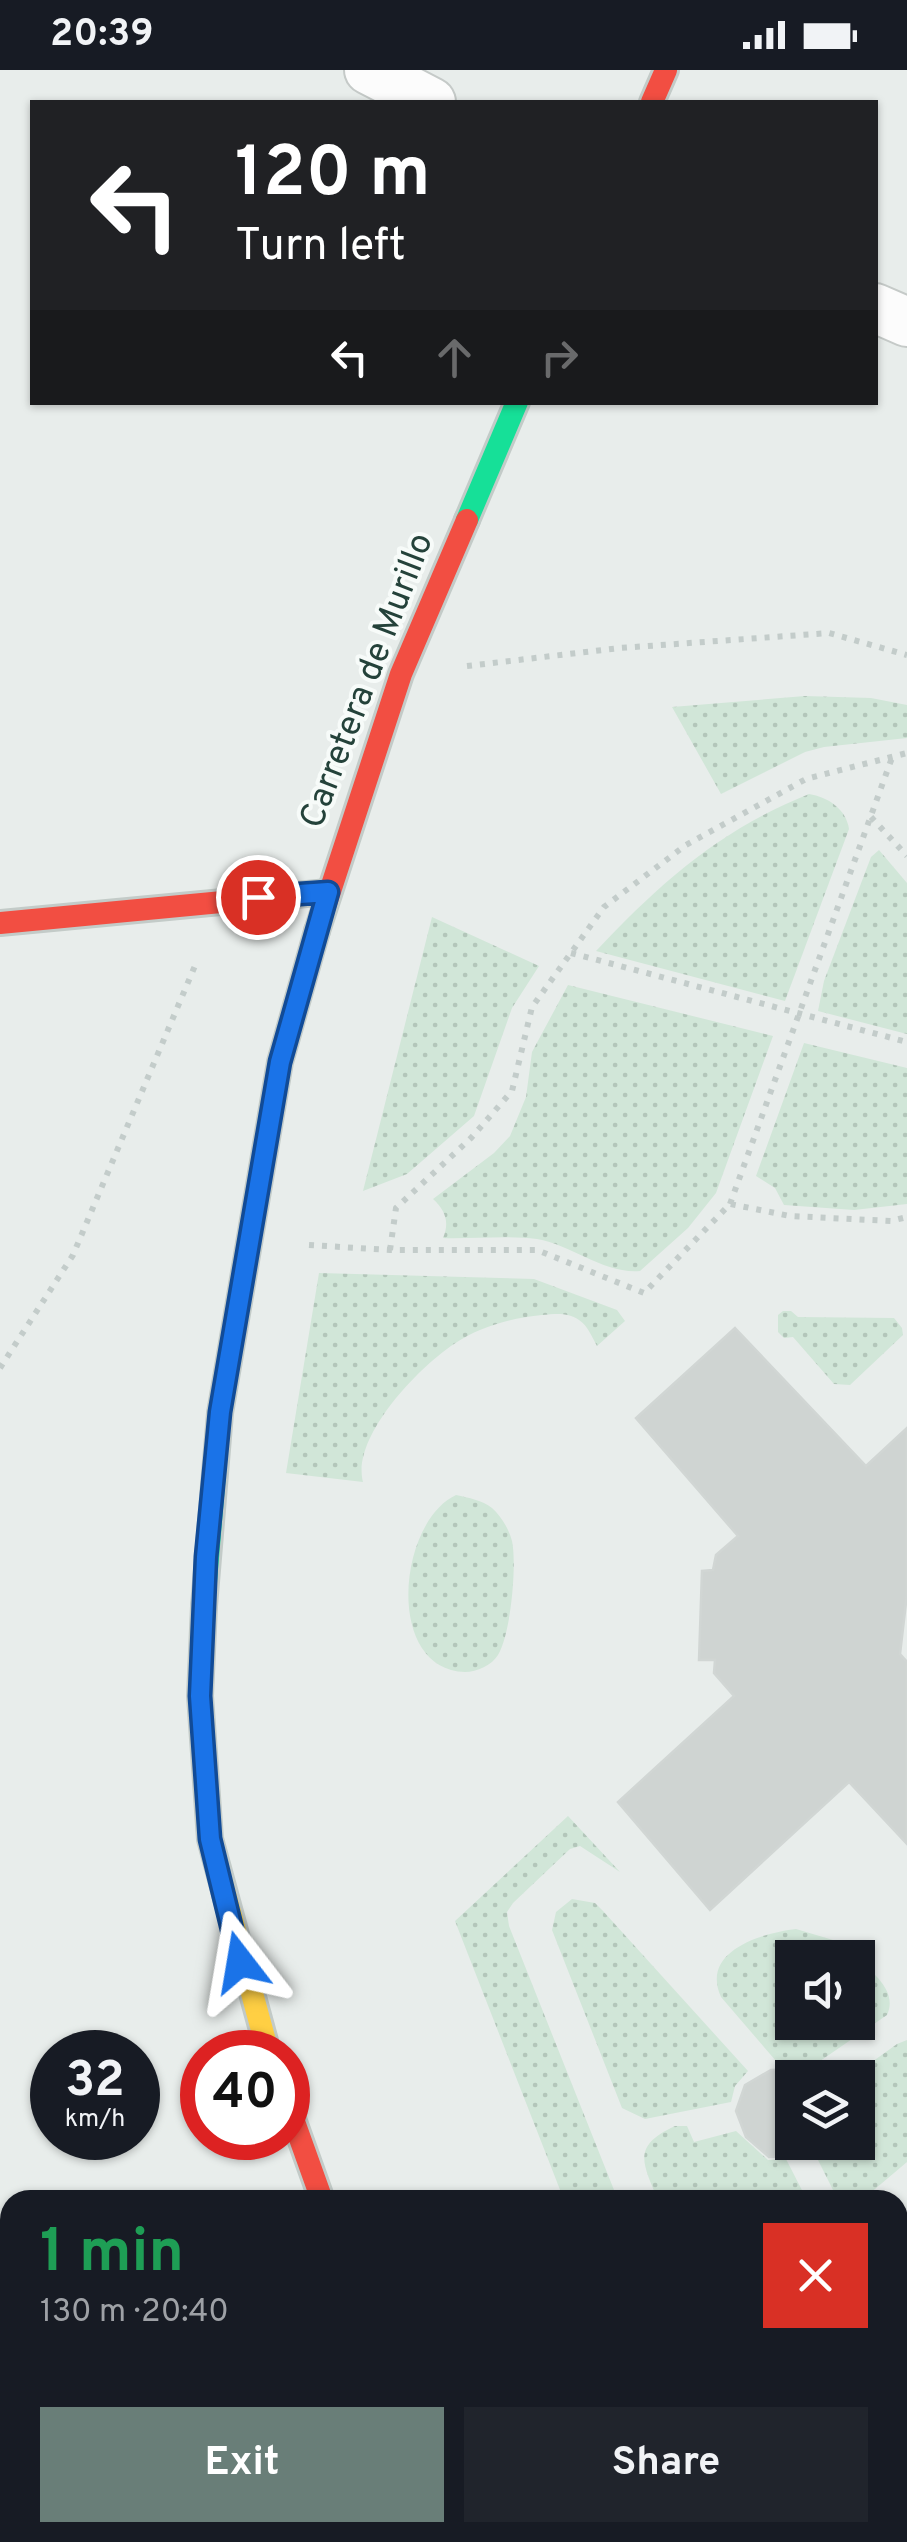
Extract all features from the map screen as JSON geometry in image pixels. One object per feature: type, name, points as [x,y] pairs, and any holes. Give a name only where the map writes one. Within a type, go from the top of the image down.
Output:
[{"type":"street","points":[[369,70],[427,100]]},
{"type":"street","points":[[653,100],[666,70]]},
{"type":"street","points":[[878,309],[907,322]]},
{"type":"street","name":"Carretera de Murillo","points":[[261,2030],[210,1839],[200,1696],[206,1557],[220,1412],[280,1062],[328,892],[401,674],[516,405]]},
{"type":"street","points":[[0,923],[328,892]]},
{"type":"street","points":[[308,2160],[318,2190]]},
{"type":"path","points":[[401,674],[620,648],[829,633],[907,656]]},
{"type":"path","points":[[390,1250],[396,1208],[471,1138],[512,1091],[532,1007],[604,908],[686,845],[806,779],[907,753]]},
{"type":"path","points":[[248,1240],[390,1250],[537,1250],[644,1293],[730,1204],[893,755]]},
{"type":"path","points":[[871,817],[907,856]]},
{"type":"path","points":[[0,1368],[73,1255],[223,900]]},
{"type":"path","points":[[571,953],[907,1042]]},
{"type":"path","points":[[730,1204],[790,1216],[891,1221],[907,1217]]},
{"type":"green space","points":[[805,696],[871,698],[907,705],[907,738],[805,752],[721,794],[672,707]]},
{"type":"green space","points":[[809,794],[835,805],[849,829],[785,1001],[596,951],[644,902],[694,860],[747,824]]},
{"type":"green space","points":[[879,850],[907,883],[907,1034],[818,1011],[824,981],[871,857]]},
{"type":"green space","points":[[432,917],[539,966],[512,1008],[474,1116],[407,1174],[363,1191]]},
{"type":"green space","points":[[568,985],[773,1036],[716,1193],[688,1228],[640,1271],[601,1264],[537,1239],[443,1238],[445,1217],[433,1199],[494,1153],[510,1136],[526,1097],[532,1052]]},
{"type":"green space","points":[[804,1043],[907,1068],[907,1204],[854,1210],[784,1205],[775,1188],[756,1176]]},
{"type":"green space","points":[[319,1273],[534,1279],[617,1310],[625,1321],[597,1346],[582,1322],[561,1314],[519,1318],[474,1333],[423,1369],[391,1405],[367,1445],[363,1482],[286,1473]]},
{"type":"green space","points":[[783,1311],[798,1317],[894,1318],[903,1335],[850,1385],[834,1384],[793,1337],[784,1338],[778,1332],[778,1315]]},
{"type":"green space","points":[[456,1495],[480,1501],[495,1511],[509,1532],[514,1566],[503,1645],[488,1665],[465,1672],[439,1665],[421,1647],[411,1622],[408,1592],[412,1562],[422,1534],[436,1510]]},
{"type":"green space","points":[[568,1816],[620,1872],[580,1846],[570,1849],[507,1912],[509,1926],[614,2190],[560,2190],[455,1921]]},
{"type":"green space","points":[[572,1899],[595,1903],[748,2071],[735,2086],[731,2102],[645,2119],[622,2108],[552,1930],[556,1912]]},
{"type":"green space","points":[[796,1929],[833,1940],[775,1940],[775,2040],[851,2040],[822,2060],[775,2060],[721,1997],[717,1981],[727,1956],[767,1935]]},
{"type":"green space","points":[[875,1975],[887,1990],[887,2015],[875,2023]]},
{"type":"green space","points":[[907,2040],[907,2162],[874,2190],[833,2190],[818,2160],[875,2160],[875,2060]]},
{"type":"green space","points":[[675,2126],[687,2126],[694,2142],[736,2131],[768,2160],[787,2160],[802,2190],[654,2190],[644,2156],[652,2141]]},
{"type":"building","points":[[735,1328],[866,1466],[907,1428],[907,1594],[900,1654],[907,1662],[907,1844],[849,1782],[710,1910],[618,1802],[734,1696],[714,1673],[715,1660],[699,1660],[702,1571],[713,1570],[716,1555],[738,1536],[636,1418]]},
{"type":"building","points":[[775,2070],[775,2157],[769,2157],[746,2137],[736,2111],[745,2085]]},
{"type":"traffic: fast","points":[[467,520],[516,405]]},
{"type":"traffic: fast","points":[[204,1606],[220,1413],[280,1062],[317,931]]},
{"type":"traffic: slow","points":[[204,1606],[200,1696],[210,1839],[262,2030]]},
{"type":"traffic: jam","points":[[653,100],[666,70]]},
{"type":"traffic: jam","points":[[317,931],[401,674],[467,520]]},
{"type":"traffic: jam","points":[[0,923],[328,892]]},
{"type":"traffic: jam","points":[[308,2160],[318,2190]]},
{"type":"route","points":[[240,1962],[210,1839],[200,1696],[206,1557],[220,1412],[280,1062],[328,892],[258,897]]}]
